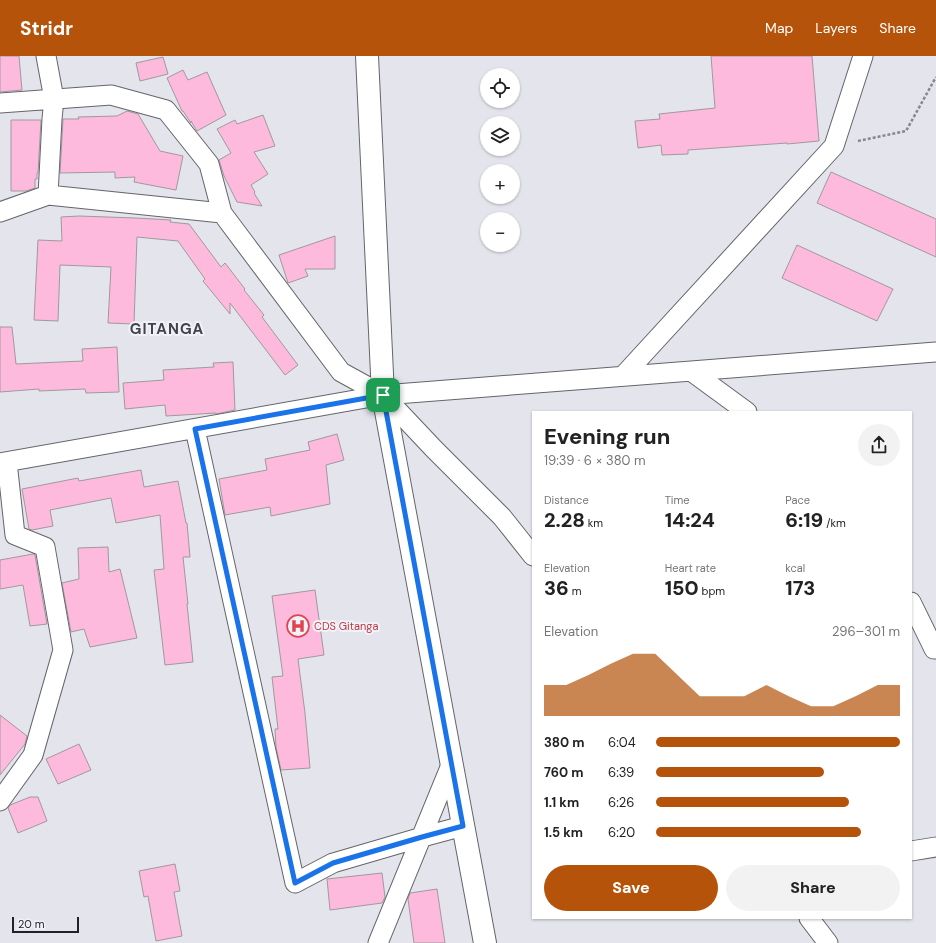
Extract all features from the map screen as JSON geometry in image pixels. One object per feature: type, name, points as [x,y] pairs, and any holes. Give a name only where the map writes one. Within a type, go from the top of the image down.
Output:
[{"type":"main road","points":[[367,56],[383,395],[485,943]]},
{"type":"street","points":[[46,56],[54,99],[48,195]]},
{"type":"street","points":[[623,376],[834,146],[863,56]]},
{"type":"street","points":[[0,103],[111,95],[166,110],[209,164],[222,213],[342,372],[383,395],[502,517],[532,555]]},
{"type":"street","points":[[0,212],[48,195],[222,213]]},
{"type":"street","points":[[0,801],[33,755],[63,650],[45,547],[15,535],[3,463],[383,395],[936,352]]},
{"type":"street","points":[[691,371],[746,411]]},
{"type":"street","points":[[195,429],[295,883],[333,863],[463,826]]},
{"type":"street","points":[[912,604],[934,649],[936,649]]},
{"type":"street","points":[[378,943],[451,765]]},
{"type":"street","points":[[912,852],[936,847]]},
{"type":"street","points":[[810,919],[828,943]]},
{"type":"path","points":[[834,146],[906,130],[936,77]]},
{"type":"building","points":[[0,56],[19,56],[22,90],[0,92]]},
{"type":"building","points":[[711,56],[812,56],[819,141],[688,150],[688,154],[662,155],[661,145],[638,148],[635,121],[660,119],[659,114],[715,108]]},
{"type":"building","points":[[163,57],[168,74],[140,81],[136,63]]},
{"type":"building","points":[[183,70],[188,80],[207,72],[226,115],[197,131],[182,111],[167,78]]},
{"type":"building","points":[[127,111],[138,114],[160,151],[183,156],[176,190],[134,182],[135,177],[115,178],[115,172],[60,173],[63,119],[117,116]]},
{"type":"building","points":[[263,115],[275,146],[254,152],[268,174],[251,185],[262,206],[237,202],[224,176],[219,160],[231,153],[217,129],[235,120],[237,124]]},
{"type":"building","points":[[11,120],[41,120],[37,179],[35,179],[35,188],[26,191],[11,191]]},
{"type":"building","points":[[831,172],[936,219],[936,257],[817,203]]},
{"type":"building","points":[[79,216],[171,220],[170,222],[189,224],[221,267],[225,263],[264,315],[262,317],[298,365],[285,375],[230,303],[230,314],[203,281],[205,279],[178,241],[137,237],[134,324],[108,323],[111,267],[60,265],[58,321],[34,320],[38,240],[62,241],[61,217]]},
{"type":"building","points":[[335,236],[335,269],[305,269],[308,276],[288,283],[279,255]]},
{"type":"building","points":[[797,245],[893,289],[877,321],[782,278]]},
{"type":"building","points":[[0,327],[12,327],[16,364],[83,361],[82,349],[117,347],[119,392],[86,393],[85,389],[39,391],[39,389],[0,392]]},
{"type":"building","points":[[233,362],[235,410],[216,414],[166,416],[165,405],[125,409],[123,383],[164,380],[163,370],[214,367],[213,363]]},
{"type":"building","points":[[337,434],[344,460],[326,465],[330,504],[271,516],[270,507],[225,515],[219,479],[267,470],[265,459],[310,450],[308,442]]},
{"type":"building","points":[[141,470],[144,487],[178,481],[187,523],[190,557],[183,557],[193,662],[165,665],[154,570],[164,569],[160,515],[116,523],[111,498],[50,510],[53,526],[32,530],[29,529],[22,489],[78,478],[79,481]]},
{"type":"building","points":[[108,547],[109,572],[120,569],[137,638],[90,647],[84,629],[71,632],[62,583],[79,579],[78,548]]},
{"type":"building","points":[[33,554],[35,555],[47,624],[30,626],[23,585],[0,589],[0,560]]},
{"type":"building","points":[[315,590],[324,655],[298,659],[310,768],[281,770],[276,747],[275,729],[278,729],[272,677],[283,676],[272,596]]},
{"type":"building","points":[[0,715],[27,736],[25,744],[0,775]]},
{"type":"building","points":[[79,744],[91,770],[58,784],[46,759]]},
{"type":"building","points":[[30,797],[38,797],[47,821],[18,833],[8,808],[10,805]]},
{"type":"building","points":[[175,864],[180,891],[174,892],[182,936],[156,941],[148,896],[144,897],[139,871]]},
{"type":"building","points":[[382,873],[385,897],[382,903],[330,910],[327,879]]},
{"type":"building","points":[[437,889],[445,943],[414,943],[408,899],[410,893]]},
{"type":"place","name":"CDS Gitanga","points":[[298,626]]},
{"type":"district","name":"GITANGA","points":[[167,329]]},
{"type":"route","points":[[383,395],[463,826],[333,863],[295,883],[195,429],[383,395]]}]
